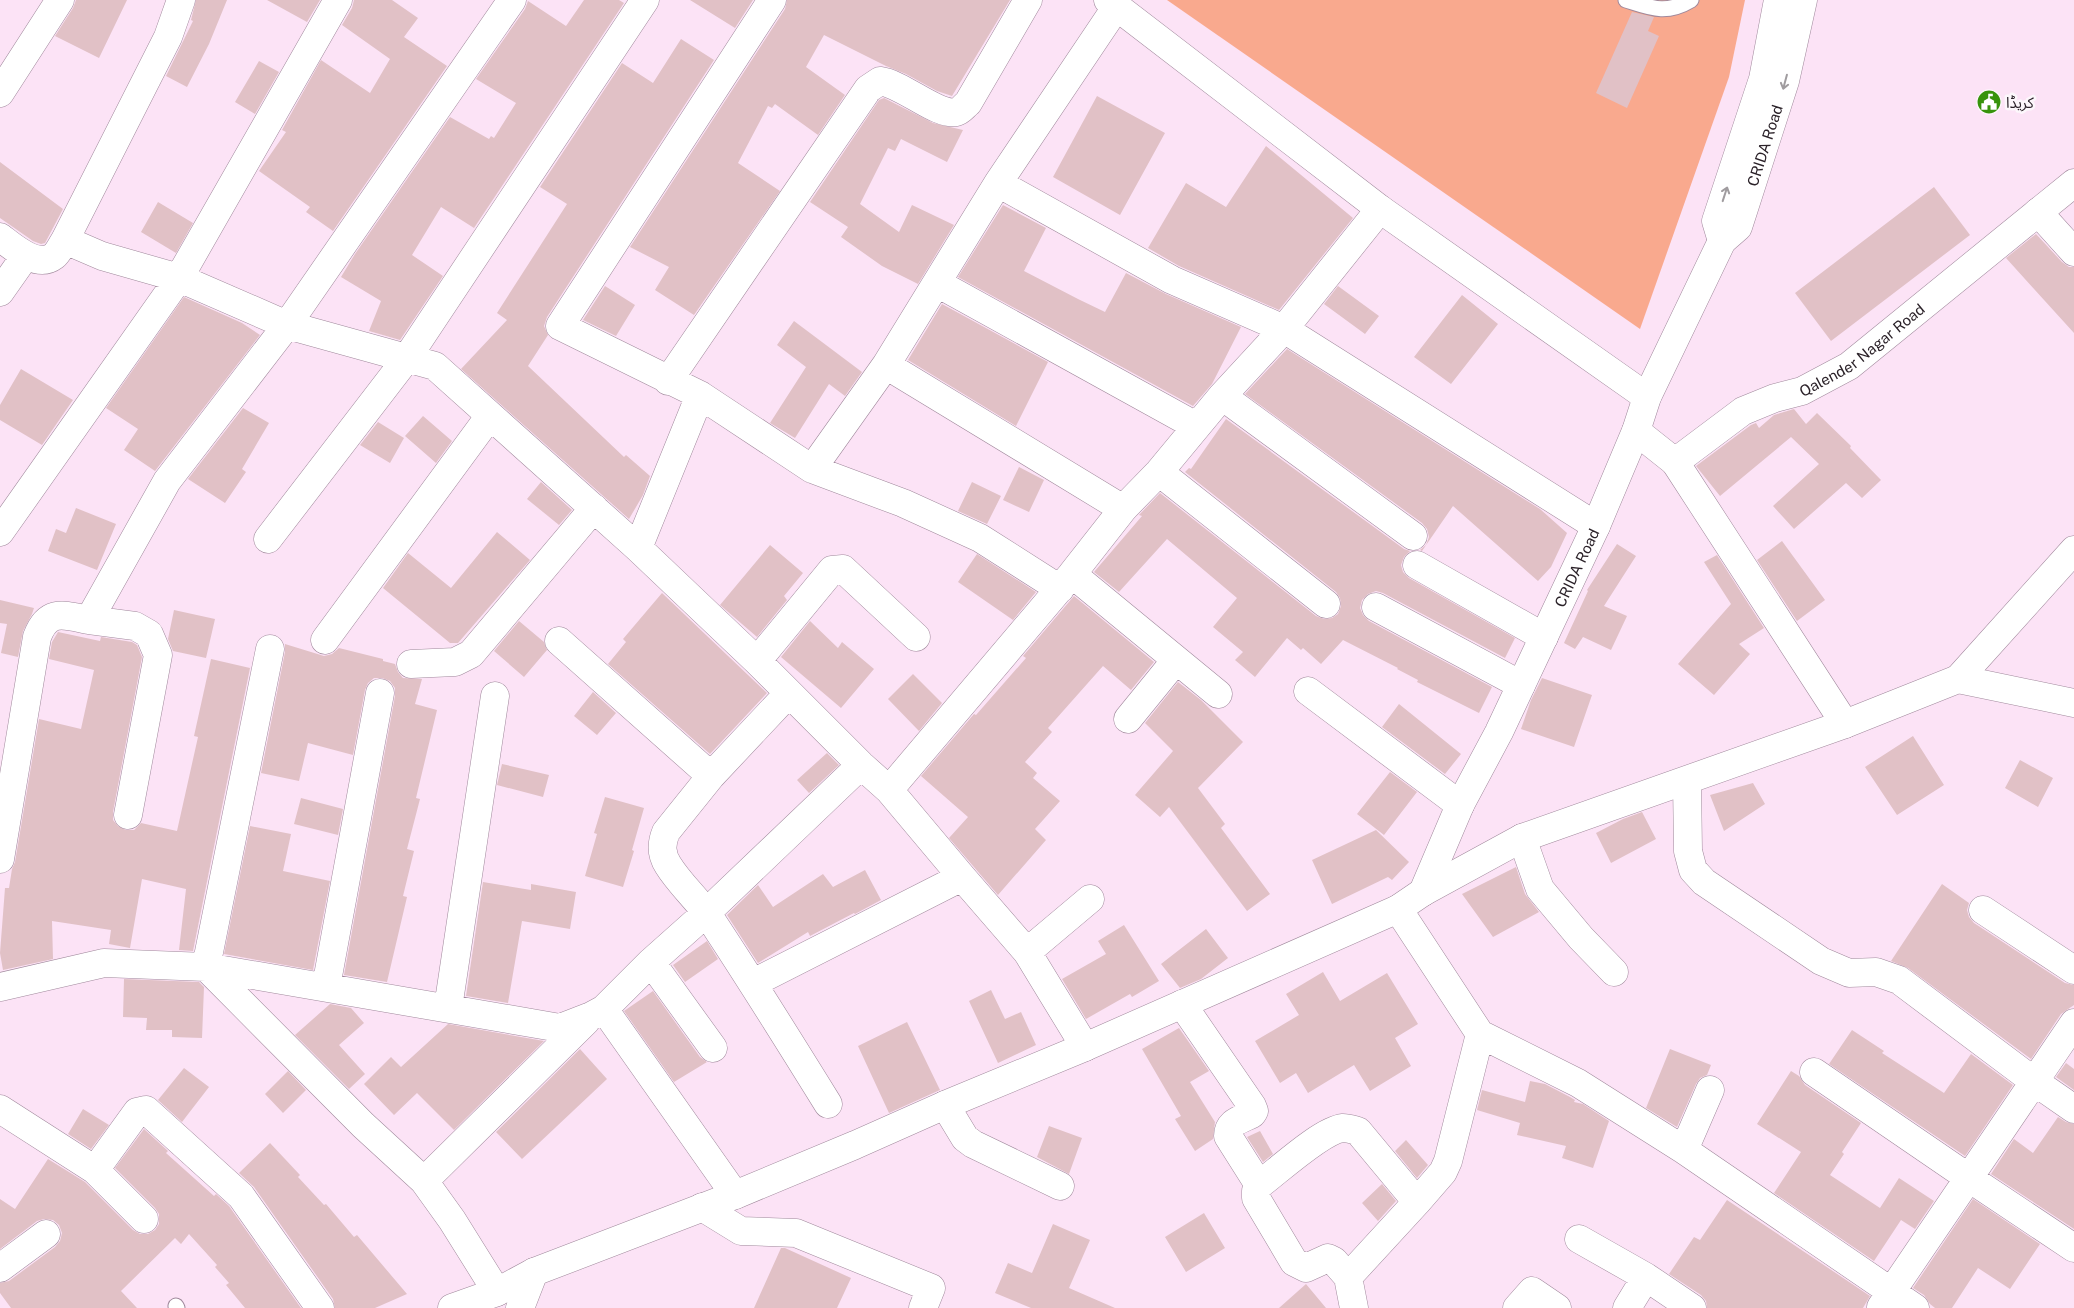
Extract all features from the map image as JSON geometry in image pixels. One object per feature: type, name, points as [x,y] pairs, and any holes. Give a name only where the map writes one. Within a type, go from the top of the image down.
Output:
[{"type":"street","points":[[0,93],[60,0]]},
{"type":"street","points":[[0,238],[26,255],[36,259],[46,260],[54,256],[65,240],[168,37],[181,0]]},
{"type":"street","points":[[0,532],[179,278],[338,0]]},
{"type":"street","points":[[89,620],[167,481],[287,325],[512,0]]},
{"type":"street","points":[[268,539],[407,358],[645,0]]},
{"type":"street","points":[[772,0],[560,326],[668,381],[700,395],[812,469],[903,503],[980,538],[1066,582],[1176,660],[1218,694]]},
{"type":"street","points":[[668,381],[868,89],[880,81],[890,82],[948,113],[958,112],[968,103],[1028,0]]},
{"type":"street","name":"CRIDA Road","points":[[1778,0],[1782,42]]},
{"type":"street","name":"CRIDA Road","points":[[1423,892],[1460,806],[1500,732],[1596,526],[1636,431],[1647,397],[1722,241],[1716,221],[1763,79],[1803,0]]},
{"type":"street","points":[[812,469],[886,365],[1112,3],[1380,209],[1647,397]]},
{"type":"street","points":[[998,183],[1172,280],[1284,329],[1596,526]]},
{"type":"street","name":"Qalender Nagar Road","points":[[1675,462],[1743,411],[1775,398],[1802,391],[1849,366],[2074,183]]},
{"type":"street","points":[[889,790],[1066,582],[1123,509],[1159,472],[1222,396],[1284,329],[1380,209]]},
{"type":"street","points":[[2038,212],[2074,252]]},
{"type":"street","points":[[65,240],[102,256],[179,278],[287,325],[435,366],[489,417],[638,548],[757,660],[788,694],[860,765],[889,790],[1027,952],[1085,1047]]},
{"type":"street","points":[[0,292],[26,255]]},
{"type":"street","points":[[937,283],[1196,426]]},
{"type":"street","points":[[886,365],[1123,509]]},
{"type":"street","points":[[638,548],[700,395]]},
{"type":"street","points":[[1222,396],[1413,536]]},
{"type":"street","points":[[325,640],[489,417]]},
{"type":"street","points":[[1636,431],[1675,462],[1845,724]]},
{"type":"street","points":[[1159,472],[1326,604]]},
{"type":"street","points":[[411,664],[455,662],[470,654],[594,508]]},
{"type":"street","points":[[452,1308],[497,1292],[534,1272],[735,1195],[1085,1047],[1398,909],[1423,892],[1522,838],[1845,724],[1958,679],[2070,562]]},
{"type":"street","points":[[1417,565],[1544,637]]},
{"type":"street","points":[[757,660],[832,570],[837,568],[843,569],[916,637]]},
{"type":"street","points":[[1376,607],[1521,685]]},
{"type":"street","points":[[0,859],[37,637],[40,629],[52,617],[60,614],[136,626],[149,634],[158,655],[128,815]]},
{"type":"street","points":[[559,641],[711,776]]},
{"type":"street","points":[[206,967],[270,649]]},
{"type":"street","points":[[1128,719],[1176,660]]},
{"type":"street","points":[[1958,679],[2074,703]]},
{"type":"street","points":[[1308,691],[1460,806]]},
{"type":"street","points":[[326,987],[380,693]]},
{"type":"street","points":[[788,694],[711,776],[666,832],[662,842],[663,854],[668,864],[706,913],[753,983],[828,1104]]},
{"type":"street","points":[[448,1008],[495,696]]},
{"type":"street","points":[[424,1181],[598,1012],[706,913],[860,765]]},
{"type":"street","points":[[1687,781],[1688,851],[1693,870],[1704,882],[1821,961],[1849,973],[1876,972],[1899,980],[2034,1082],[2074,1108]]},
{"type":"street","points":[[1522,838],[1540,889],[1581,938],[1614,972]]},
{"type":"street","points":[[753,983],[962,877]]},
{"type":"street","points":[[1027,952],[1090,899]]},
{"type":"street","points":[[1398,909],[1480,1034],[1578,1083],[1684,1150],[1886,1300],[1915,1308]]},
{"type":"street","points":[[1983,910],[2074,970]]},
{"type":"street","points":[[651,962],[713,1048]]},
{"type":"street","points":[[0,987],[104,963],[206,967],[560,1028],[598,1012]]},
{"type":"street","points":[[206,967],[363,1125],[424,1181],[452,1220],[497,1292]]},
{"type":"street","points":[[1182,1004],[1252,1106],[1254,1111],[1252,1114],[1231,1125],[1228,1130],[1228,1136],[1259,1185]]},
{"type":"street","points":[[598,1012],[735,1195]]},
{"type":"street","points":[[1886,1300],[2074,1023]]},
{"type":"street","points":[[1348,1277],[1443,1172],[1448,1161],[1480,1034]]},
{"type":"street","points":[[1814,1072],[2074,1248]]},
{"type":"street","points":[[1684,1150],[1710,1090]]},
{"type":"street","points":[[945,1105],[965,1138],[973,1144],[1060,1186]]},
{"type":"street","points":[[0,1109],[95,1170],[144,1220]]},
{"type":"street","points":[[95,1170],[137,1112],[146,1110],[240,1196],[320,1308]]},
{"type":"street","points":[[1354,1308],[1348,1277],[1334,1261],[1328,1258],[1306,1268],[1294,1262],[1256,1198],[1256,1191],[1259,1185],[1316,1141],[1332,1131],[1344,1128],[1358,1131],[1417,1202]]},
{"type":"street","points":[[702,1207],[741,1230],[796,1232],[933,1301]]},
{"type":"street","points":[[0,1268],[46,1234]]},
{"type":"street","points":[[1579,1239],[1646,1277],[1692,1308]]},
{"type":"street","points":[[520,1308],[534,1272]]},
{"type":"street","points":[[1627,1308],[1646,1277]]},
{"type":"street","points":[[1517,1308],[1532,1291],[1557,1308]]},
{"type":"lane","points":[[1626,0],[1657,10],[1679,7],[1691,0]]},
{"type":"shaded area","points":[[1167,0],[1745,0],[1729,77],[1640,329]]},
{"type":"building","points":[[76,0],[127,0],[99,58],[55,36]]},
{"type":"building","points":[[196,0],[227,0],[209,44],[187,87],[166,76],[193,21],[191,20]]},
{"type":"building","points":[[267,0],[320,0],[307,22]]},
{"type":"building","points":[[354,0],[392,0],[418,18],[404,37],[447,66],[333,231],[306,212],[310,207],[259,171],[286,132],[282,130],[321,60],[370,93],[390,59],[342,25],[352,8]]},
{"type":"building","points":[[584,0],[619,0],[624,3],[474,228],[441,207],[412,255],[443,276],[400,340],[369,331],[381,301],[341,277],[355,254],[450,117],[489,139],[491,136],[494,138],[516,103],[476,79],[525,9],[528,1],[566,26]]},
{"type":"building","points":[[690,0],[753,0],[735,28]]},
{"type":"building","points":[[787,0],[1010,0],[952,96],[937,91],[824,35],[806,67],[845,95],[818,135],[775,104],[772,108],[768,106],[738,163],[780,191],[694,315],[655,290],[669,267],[630,247],[785,9]]},
{"type":"building","points":[[1632,12],[1654,17],[1648,31],[1659,36],[1627,108],[1596,93]]},
{"type":"building","points":[[681,39],[714,60],[547,317],[544,326],[548,335],[528,366],[624,457],[626,455],[650,476],[643,495],[629,519],[461,369],[507,320],[497,313],[567,204],[540,187],[622,63],[653,83]]},
{"type":"building","points":[[259,61],[279,72],[255,114],[235,102]]},
{"type":"building","points":[[1097,96],[1165,133],[1120,215],[1053,177]]},
{"type":"building","points":[[884,98],[933,123],[963,130],[947,162],[901,139],[895,151],[888,148],[860,204],[899,232],[912,205],[954,225],[918,284],[882,266],[841,237],[848,227],[810,202],[879,100]]},
{"type":"building","points":[[1266,146],[1353,218],[1279,310],[1179,266],[1148,248],[1186,183],[1226,207]]},
{"type":"building","points":[[0,162],[63,209],[45,243],[41,244],[33,241],[0,218]]},
{"type":"building","points":[[1934,187],[1970,235],[1831,341],[1795,293]]},
{"type":"building","points":[[158,202],[193,223],[176,253],[141,232]]},
{"type":"building","points":[[1003,205],[1046,228],[1024,271],[1078,299],[1105,312],[1126,273],[1166,294],[1241,327],[1212,384],[1193,406],[958,277]]},
{"type":"building","points":[[2036,234],[2062,262],[2069,267],[2074,267],[2074,333],[2006,258]]},
{"type":"building","points":[[605,286],[635,305],[616,336],[583,320]]},
{"type":"building","points":[[1338,286],[1379,316],[1365,334],[1324,304]]},
{"type":"building","points":[[1462,295],[1498,324],[1451,384],[1414,357]]},
{"type":"building","points":[[184,297],[242,323],[260,335],[155,471],[124,450],[138,429],[106,408]]},
{"type":"building","points":[[942,304],[1048,362],[1016,426],[908,360]]},
{"type":"building","points":[[794,321],[862,372],[845,396],[829,384],[795,438],[770,423],[806,367],[777,345]]},
{"type":"building","points":[[1287,349],[1540,509],[1567,533],[1551,567],[1538,581],[1453,506],[1422,551],[1420,550],[1426,545],[1429,537],[1427,529],[1422,523],[1245,394]]},
{"type":"building","points":[[21,369],[73,400],[42,445],[0,420],[0,405]]},
{"type":"building","points":[[243,408],[269,423],[242,469],[246,472],[225,503],[188,479]]},
{"type":"building","points":[[1794,409],[1806,424],[1817,413],[1851,446],[1850,448],[1881,480],[1862,498],[1846,483],[1794,529],[1773,506],[1819,464],[1791,437],[1720,496],[1696,466],[1751,425],[1756,423],[1759,428],[1774,415]]},
{"type":"building","points":[[423,416],[452,441],[436,463],[405,436]]},
{"type":"building","points":[[1226,419],[1404,549],[1410,551],[1404,557],[1401,565],[1403,572],[1409,578],[1515,638],[1505,658],[1383,593],[1376,591],[1368,594],[1362,600],[1360,608],[1363,615],[1369,621],[1492,687],[1479,713],[1417,682],[1418,680],[1398,668],[1343,640],[1321,664],[1303,648],[1301,650],[1287,638],[1255,677],[1235,660],[1243,652],[1213,627],[1237,598],[1167,539],[1119,592],[1094,572],[1142,516],[1139,515],[1160,493],[1316,616],[1324,619],[1332,618],[1338,614],[1341,606],[1340,598],[1336,592],[1185,472],[1189,468],[1191,469]]},
{"type":"building","points":[[378,422],[404,438],[390,463],[360,445]]},
{"type":"building","points":[[1019,467],[1044,480],[1029,512],[1003,500]]},
{"type":"building","points":[[541,482],[572,510],[559,525],[527,499]]},
{"type":"building","points":[[972,482],[1001,496],[987,524],[958,511]]},
{"type":"building","points":[[76,508],[116,524],[97,570],[48,551],[56,529],[66,533]]},
{"type":"building","points":[[497,532],[530,560],[458,643],[450,643],[383,588],[408,553],[451,588]]},
{"type":"building","points":[[1782,541],[1825,600],[1797,621],[1757,560]]},
{"type":"building","points":[[1617,544],[1636,556],[1604,606],[1627,616],[1611,650],[1583,637],[1575,649],[1564,643],[1587,590]]},
{"type":"building","points":[[770,545],[803,573],[784,596],[787,600],[757,637],[720,605]]},
{"type":"building","points":[[977,554],[1036,592],[1013,620],[958,582]]},
{"type":"building","points":[[1717,555],[1764,628],[1739,644],[1750,654],[1714,695],[1678,664],[1731,604],[1704,562]]},
{"type":"building","points":[[662,593],[767,693],[710,754],[608,664],[626,642],[623,639]]},
{"type":"building","points":[[1074,596],[1154,662],[1131,690],[1103,666],[1048,728],[1052,732],[1025,762],[1037,773],[1033,778],[1060,801],[1035,829],[1046,840],[998,895],[949,838],[968,817],[921,776],[974,714],[976,715],[1026,658],[1023,656]]},
{"type":"building","points":[[0,600],[34,608],[23,631],[18,657],[1,653],[7,624],[0,623]]},
{"type":"building","points":[[174,610],[215,619],[206,658],[173,651],[168,639]]},
{"type":"building","points":[[519,621],[544,642],[547,650],[524,677],[494,651]]},
{"type":"building","points":[[810,621],[838,648],[842,642],[874,669],[841,708],[781,657]]},
{"type":"building","points":[[58,632],[100,641],[101,637],[132,642],[137,645],[142,657],[113,812],[113,820],[118,826],[126,830],[134,830],[141,823],[177,831],[198,737],[194,736],[211,659],[250,668],[193,951],[179,950],[186,889],[142,879],[130,948],[109,944],[111,930],[52,921],[53,959],[3,970],[0,953],[5,888],[9,888],[15,862],[39,719],[81,729],[94,670],[49,659],[52,642]]},
{"type":"building","points":[[285,644],[324,656],[332,654],[339,648],[383,659],[383,661],[395,664],[403,678],[422,679],[415,704],[437,710],[416,798],[420,799],[407,849],[414,851],[403,896],[407,897],[387,982],[344,975],[395,688],[390,681],[382,678],[374,678],[368,683],[365,690],[353,755],[308,743],[299,781],[261,773]]},
{"type":"building","points":[[913,674],[942,703],[919,731],[888,699]]},
{"type":"building","points":[[1542,678],[1592,695],[1574,747],[1521,729],[1531,700]]},
{"type":"building","points":[[1178,682],[1201,700],[1243,742],[1198,788],[1225,824],[1221,828],[1270,894],[1247,911],[1169,807],[1160,817],[1135,795],[1173,751],[1145,723]]},
{"type":"building","points":[[593,692],[616,713],[597,735],[574,716]]},
{"type":"building","points":[[1399,704],[1461,754],[1445,774],[1382,727]]},
{"type":"building","points":[[1913,736],[1944,785],[1897,815],[1865,767]]},
{"type":"building","points":[[827,753],[839,765],[809,793],[797,780]]},
{"type":"building","points":[[2020,760],[2053,778],[2038,807],[2005,788]]},
{"type":"building","points":[[502,764],[549,775],[543,797],[497,785]]},
{"type":"building","points":[[1390,772],[1417,792],[1384,835],[1357,814]]},
{"type":"building","points":[[1753,783],[1765,804],[1724,831],[1710,795]]},
{"type":"building","points":[[605,797],[644,808],[623,887],[585,876],[597,834],[594,833]]},
{"type":"building","points":[[301,798],[343,809],[338,835],[294,824]]},
{"type":"building","points":[[1642,812],[1656,839],[1611,863],[1596,833],[1623,819]]},
{"type":"building","points":[[250,826],[291,834],[283,871],[330,881],[313,970],[224,954]]},
{"type":"building","points":[[1376,830],[1409,862],[1392,880],[1388,877],[1332,904],[1312,860]]},
{"type":"building","points":[[1516,867],[1525,894],[1539,912],[1493,937],[1462,894]]},
{"type":"building","points":[[865,870],[881,900],[810,936],[808,932],[758,963],[727,915],[758,885],[773,907],[823,874],[833,887]]},
{"type":"building","points":[[483,882],[531,890],[531,884],[576,892],[570,929],[522,921],[508,1003],[466,996]]},
{"type":"building","points":[[1942,884],[1969,903],[1967,910],[1969,917],[1974,923],[2065,983],[2074,985],[2074,1005],[2061,1014],[2031,1059],[1908,968],[1891,961]]},
{"type":"building","points":[[1124,925],[1159,981],[1132,997],[1130,994],[1086,1019],[1062,979],[1106,954],[1098,941]]},
{"type":"building","points":[[1206,929],[1228,958],[1201,979],[1180,988],[1161,964]]},
{"type":"building","points":[[707,941],[718,959],[685,982],[673,965]]},
{"type":"building","points":[[1323,972],[1340,1001],[1387,973],[1418,1024],[1395,1038],[1411,1066],[1370,1091],[1354,1065],[1308,1093],[1296,1073],[1280,1083],[1255,1041],[1299,1015],[1286,994]]},
{"type":"building","points":[[124,979],[199,982],[204,987],[202,1038],[172,1037],[172,1030],[146,1030],[147,1018],[123,1017]]},
{"type":"building","points":[[991,990],[1005,1019],[1021,1012],[1036,1045],[998,1063],[969,1001]]},
{"type":"building","points":[[653,991],[700,1057],[707,1062],[674,1082],[624,1011]]},
{"type":"building","points":[[330,1004],[351,1008],[364,1023],[339,1045],[365,1074],[349,1089],[295,1035]]},
{"type":"building","points":[[907,1022],[940,1090],[889,1113],[858,1046]]},
{"type":"building","points":[[448,1024],[544,1041],[454,1130],[417,1093],[394,1115],[364,1084],[391,1057],[401,1067]]},
{"type":"building","points":[[1179,1028],[1209,1071],[1190,1082],[1215,1122],[1213,1139],[1195,1151],[1175,1119],[1181,1116],[1142,1049]]},
{"type":"building","points":[[1852,1030],[1884,1051],[1882,1053],[1944,1093],[1971,1054],[2013,1085],[1965,1156],[1829,1064]]},
{"type":"building","points":[[580,1049],[607,1079],[522,1159],[496,1132]]},
{"type":"building","points":[[1670,1049],[1711,1065],[1707,1075],[1700,1078],[1696,1084],[1677,1127],[1646,1108]]},
{"type":"building","points":[[2066,1063],[2074,1069],[2074,1090],[2056,1077]]},
{"type":"building","points":[[184,1068],[209,1087],[182,1122],[158,1100]]},
{"type":"building","points":[[288,1071],[306,1090],[283,1113],[265,1094]]},
{"type":"building","points":[[1791,1071],[1799,1076],[1805,1085],[1861,1123],[1830,1175],[1880,1208],[1899,1178],[1934,1201],[1915,1229],[1901,1220],[1874,1261],[1774,1193],[1801,1152],[1757,1124]]},
{"type":"building","points":[[1530,1081],[1545,1084],[1575,1100],[1574,1102],[1583,1104],[1609,1121],[1593,1168],[1562,1158],[1566,1146],[1517,1135],[1520,1123],[1477,1110],[1482,1090],[1525,1102]]},
{"type":"building","points":[[83,1109],[109,1125],[91,1149],[68,1134]]},
{"type":"building","points":[[2058,1117],[2074,1124],[2074,1229],[1991,1174],[2014,1139],[2033,1153]]},
{"type":"building","points":[[1049,1126],[1082,1138],[1069,1174],[1037,1157]]},
{"type":"building","points":[[144,1129],[168,1151],[166,1153],[214,1196],[216,1194],[229,1206],[301,1308],[245,1308],[226,1285],[229,1283],[215,1267],[217,1265],[189,1234],[181,1244],[175,1238],[121,1291],[137,1308],[11,1308],[0,1293],[0,1283],[9,1281],[55,1247],[60,1241],[62,1233],[59,1225],[53,1220],[44,1219],[37,1221],[0,1249],[0,1199],[15,1209],[48,1159],[85,1182],[133,1230],[140,1234],[148,1234],[155,1230],[159,1224],[159,1214],[115,1168]]},
{"type":"building","points":[[1260,1131],[1273,1154],[1263,1162],[1247,1137]]},
{"type":"building","points":[[1406,1140],[1428,1165],[1417,1178],[1395,1151]]},
{"type":"building","points":[[270,1143],[300,1175],[298,1177],[324,1205],[326,1204],[354,1237],[357,1235],[407,1294],[375,1308],[335,1308],[333,1299],[254,1187],[239,1173]]},
{"type":"building","points":[[1382,1184],[1396,1201],[1378,1221],[1362,1203]]},
{"type":"building","points":[[1973,1199],[2040,1244],[2010,1289],[1978,1268],[1952,1308],[1935,1308],[1924,1295],[1913,1288]]},
{"type":"building","points":[[1727,1200],[1870,1296],[1863,1308],[1707,1308],[1706,1301],[1701,1295],[1669,1274],[1694,1237],[1700,1240]]},
{"type":"building","points":[[1204,1213],[1225,1248],[1186,1272],[1165,1237]]},
{"type":"building","points":[[1053,1224],[1090,1240],[1069,1288],[1115,1308],[1031,1308],[995,1293],[1008,1263],[1032,1273]]},
{"type":"building","points":[[781,1248],[785,1248],[851,1278],[837,1308],[754,1308]]},
{"type":"building","points":[[1306,1284],[1326,1308],[1279,1308]]},
{"type":"place","name":"کریڈا","points":[[1989,102]]}]
